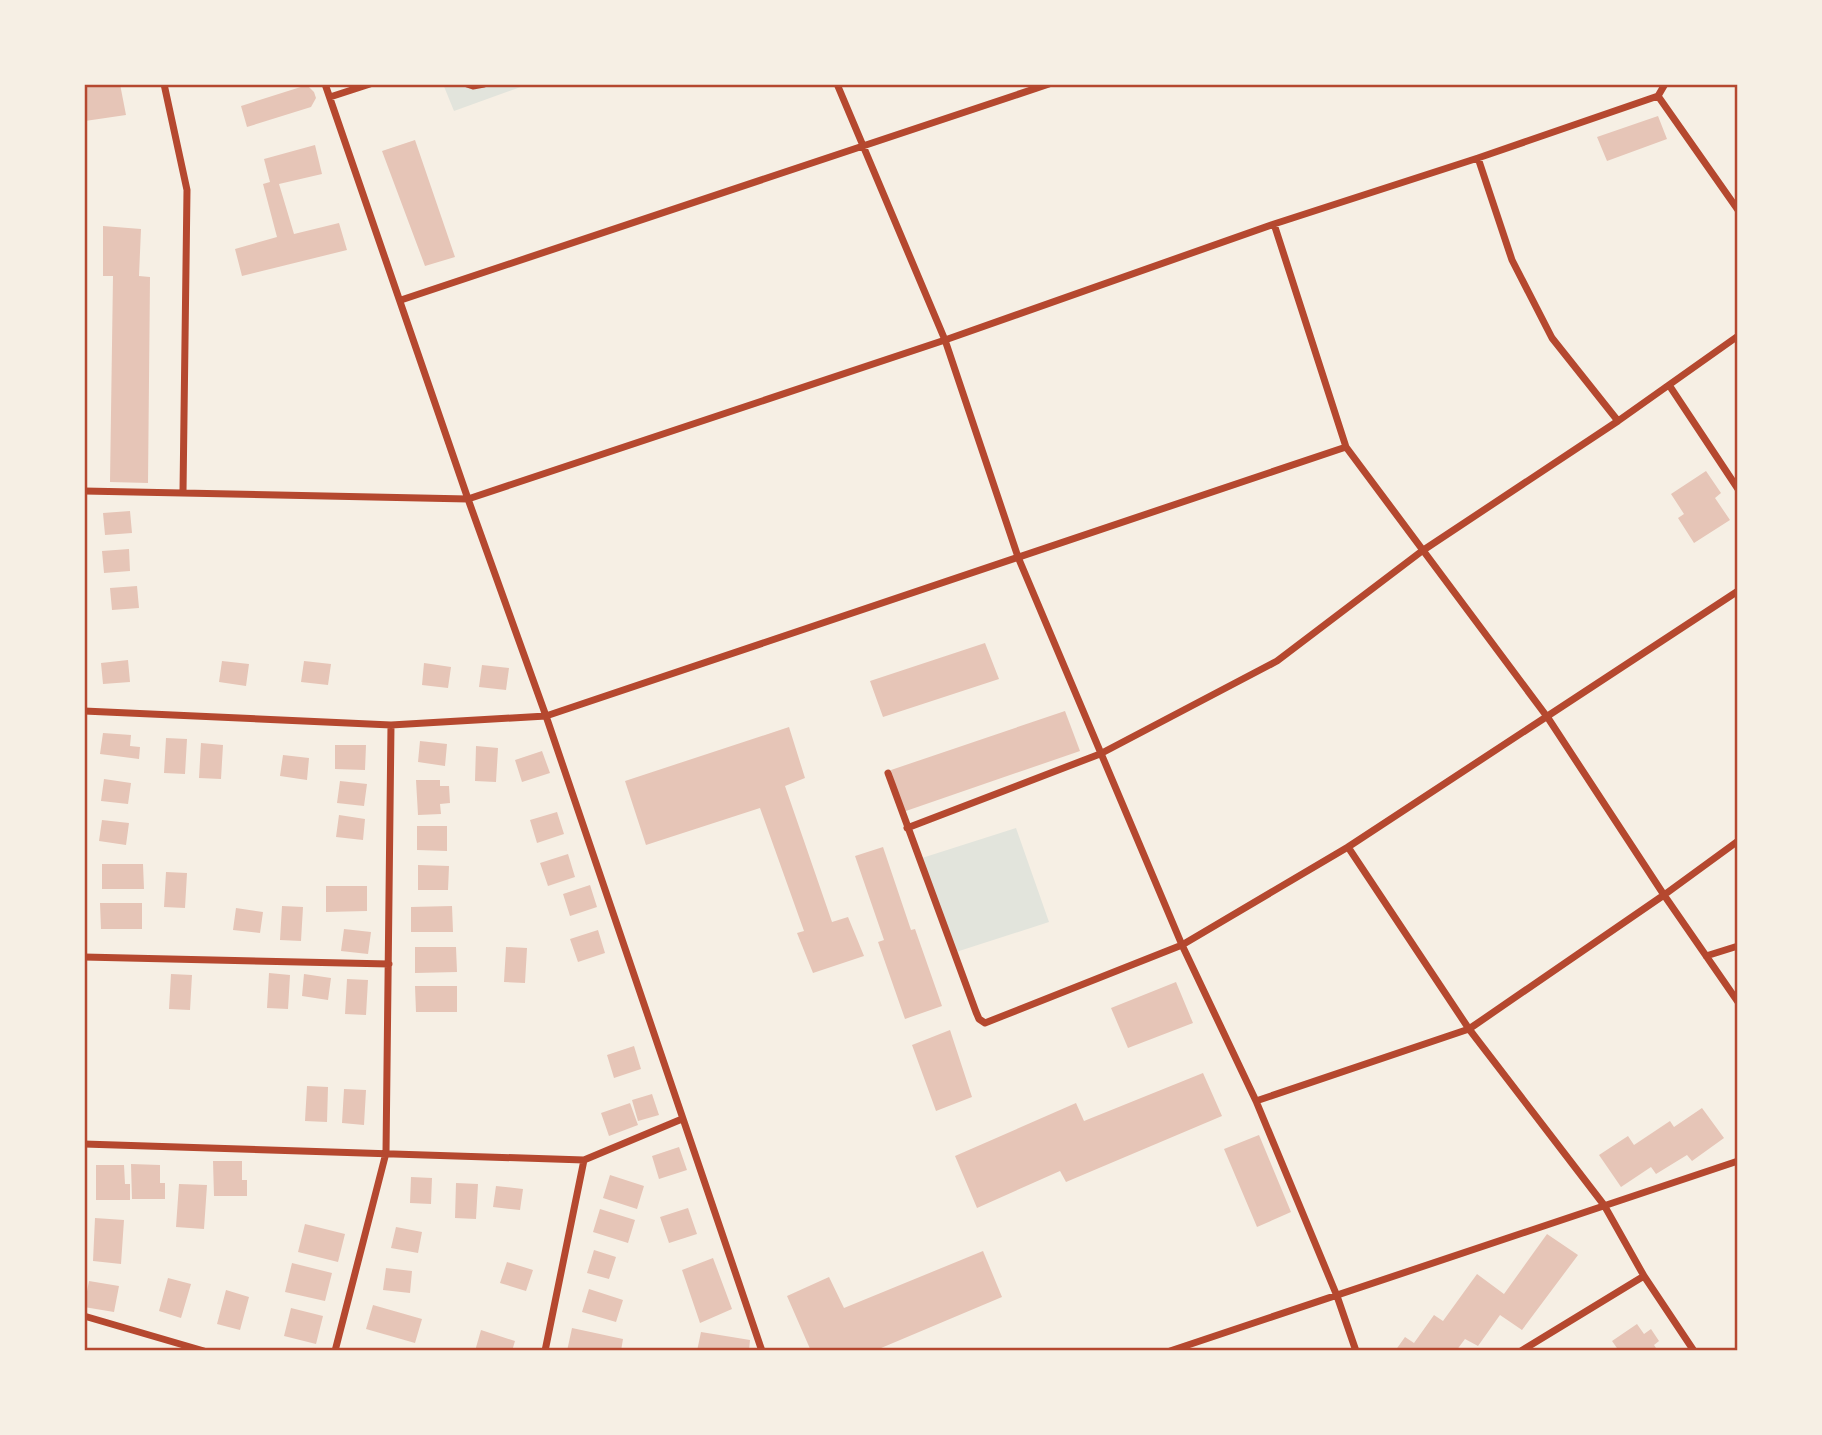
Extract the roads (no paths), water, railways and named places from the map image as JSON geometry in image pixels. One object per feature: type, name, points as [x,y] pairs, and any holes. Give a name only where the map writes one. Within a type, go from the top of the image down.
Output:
[{"type":"street","points":[[164,84],[187,190],[183,492]]},
{"type":"street","points":[[325,84],[546,716],[762,1351]]},
{"type":"street","points":[[330,97],[370,84]]},
{"type":"street","points":[[467,84],[484,84]]},
{"type":"street","points":[[837,84],[945,340],[1018,557],[1182,945],[1255,1101],[1337,1296],[1356,1351]]},
{"type":"street","points":[[401,300],[1049,84]]},
{"type":"street","points":[[84,491],[468,499],[945,340],[1274,224],[1658,96],[1665,84]]},
{"type":"street","points":[[1658,96],[1738,210]]},
{"type":"street","points":[[1478,158],[1512,260],[1552,338],[1618,421]]},
{"type":"street","points":[[1274,224],[1346,447],[1548,718],[1738,1002]]},
{"type":"street","points":[[907,828],[1100,754],[1277,661],[1422,551],[1618,421],[1738,336]]},
{"type":"street","points":[[1669,384],[1738,489]]},
{"type":"street","points":[[84,711],[391,725],[546,716],[1346,447]]},
{"type":"street","points":[[888,773],[976,1012],[979,1019],[985,1023],[1182,945],[1348,847],[1738,591]]},
{"type":"street","points":[[335,1351],[386,1153],[391,725]]},
{"type":"street","points":[[1255,1101],[1469,1029],[1738,841]]},
{"type":"street","points":[[1348,847],[1469,1029],[1604,1205],[1644,1276],[1694,1351]]},
{"type":"street","points":[[1706,956],[1738,946]]},
{"type":"street","points":[[84,957],[389,964]]},
{"type":"street","points":[[84,1144],[584,1160],[682,1119]]},
{"type":"street","points":[[545,1351],[584,1160]]},
{"type":"street","points":[[1170,1351],[1738,1161]]},
{"type":"street","points":[[1521,1351],[1644,1276]]},
{"type":"street","points":[[84,1316],[204,1351]]}]
